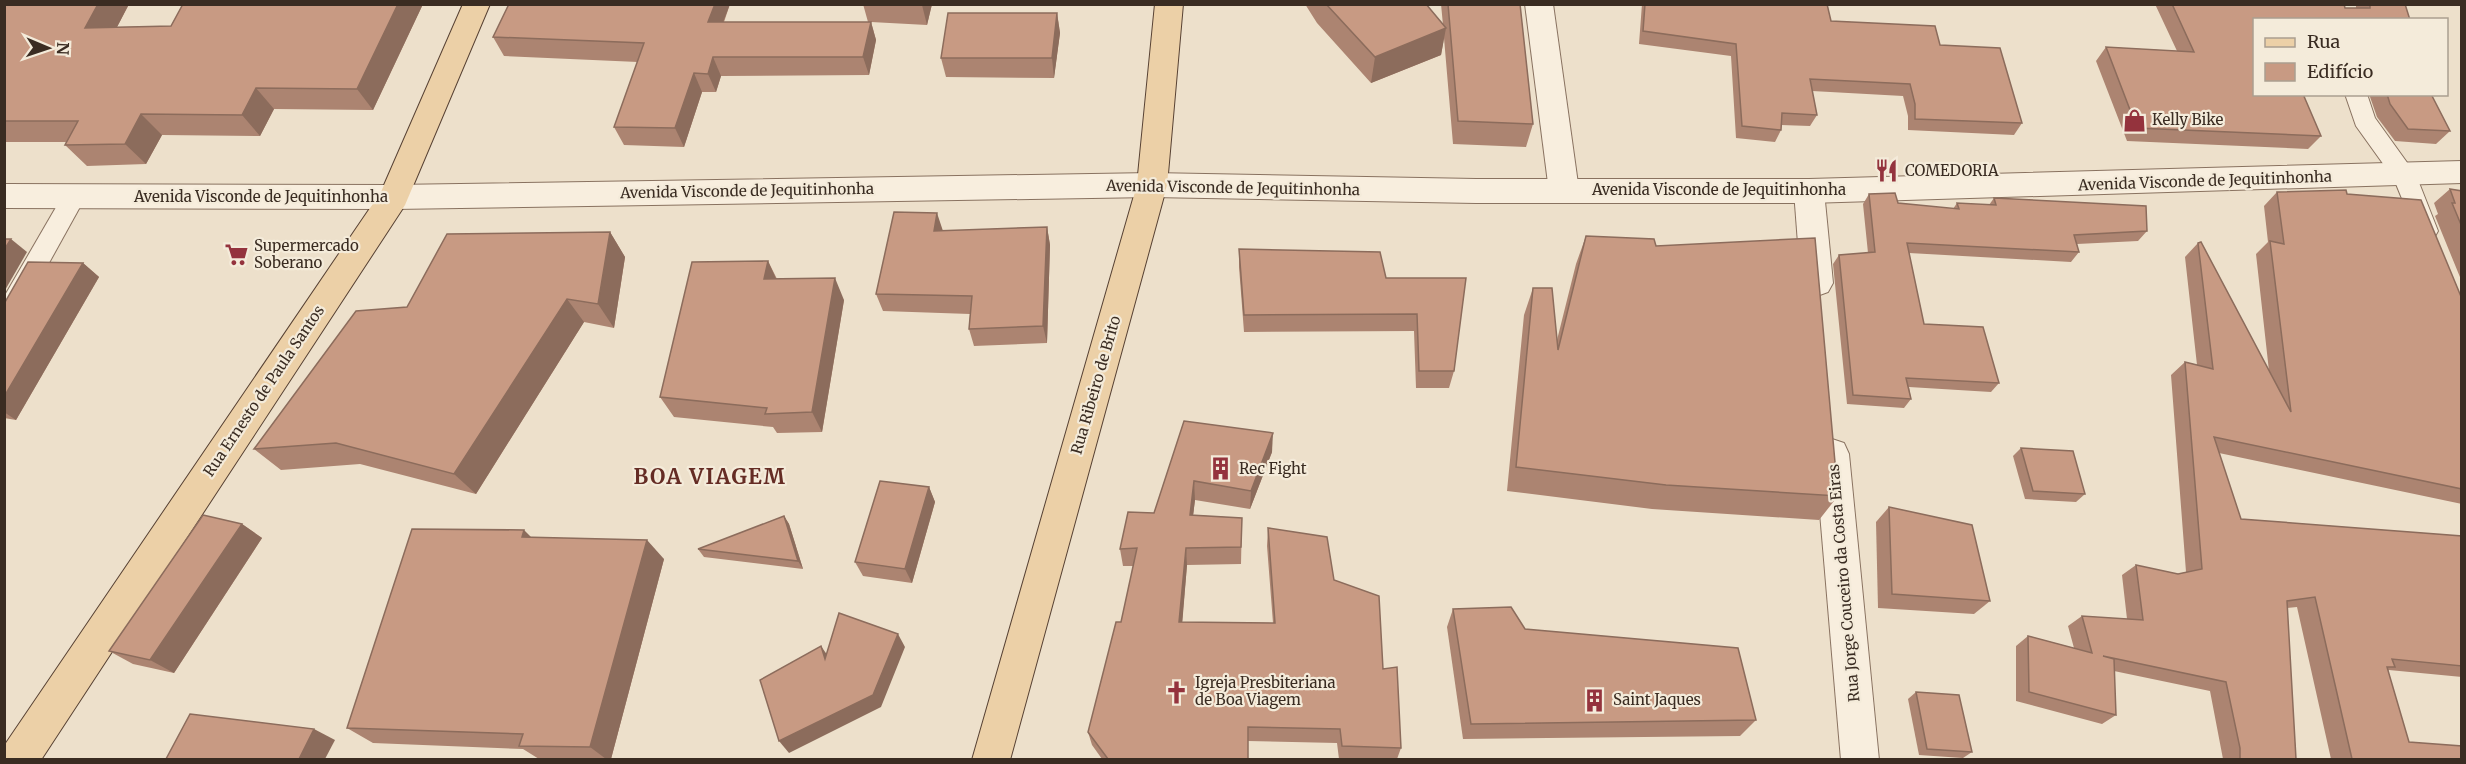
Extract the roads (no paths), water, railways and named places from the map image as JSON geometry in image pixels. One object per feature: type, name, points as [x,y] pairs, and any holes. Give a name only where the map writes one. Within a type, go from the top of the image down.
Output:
[{"type":"main road","name":"Rua Ernesto de Paula Santos","points":[[18,759],[394,197],[477,4]]},
{"type":"main road","name":"Rua Ribeiro de Brito","points":[[991,759],[1152,185],[1169,4]]},
{"type":"street","points":[[1539,4],[1564,190]]},
{"type":"street","name":"Avenida Visconde de Jequitinhonha","points":[[4,196],[394,197],[1152,185],[1809,191],[2462,172]]},
{"type":"street","points":[[1809,191],[1820,309]]},
{"type":"street","name":"Rua Jorge Couceiro da Costa Eiras","points":[[1830,427],[1860,759]]},
{"type":"lane","points":[[2357,96],[2364,120],[2404,175],[2433,248]]},
{"type":"lane","points":[[4,321],[74,196]]},
{"type":"place","name":"Kelly Bike","points":[[2134,120]]},
{"type":"place","name":"COMEDORIA","points":[[1887,171]]},
{"type":"place","name":"Supermercado Soberano","points":[[236,255]]},
{"type":"place","name":"Rec Fight","points":[[1221,469]]},
{"type":"place","name":"Igreja Presbiteriana de Boa Viagem","points":[[1177,692]]},
{"type":"place","name":"Saint Jaques","points":[[1595,700]]},
{"type":"district","name":"BOA VIAGEM","points":[[710,477]]}]
